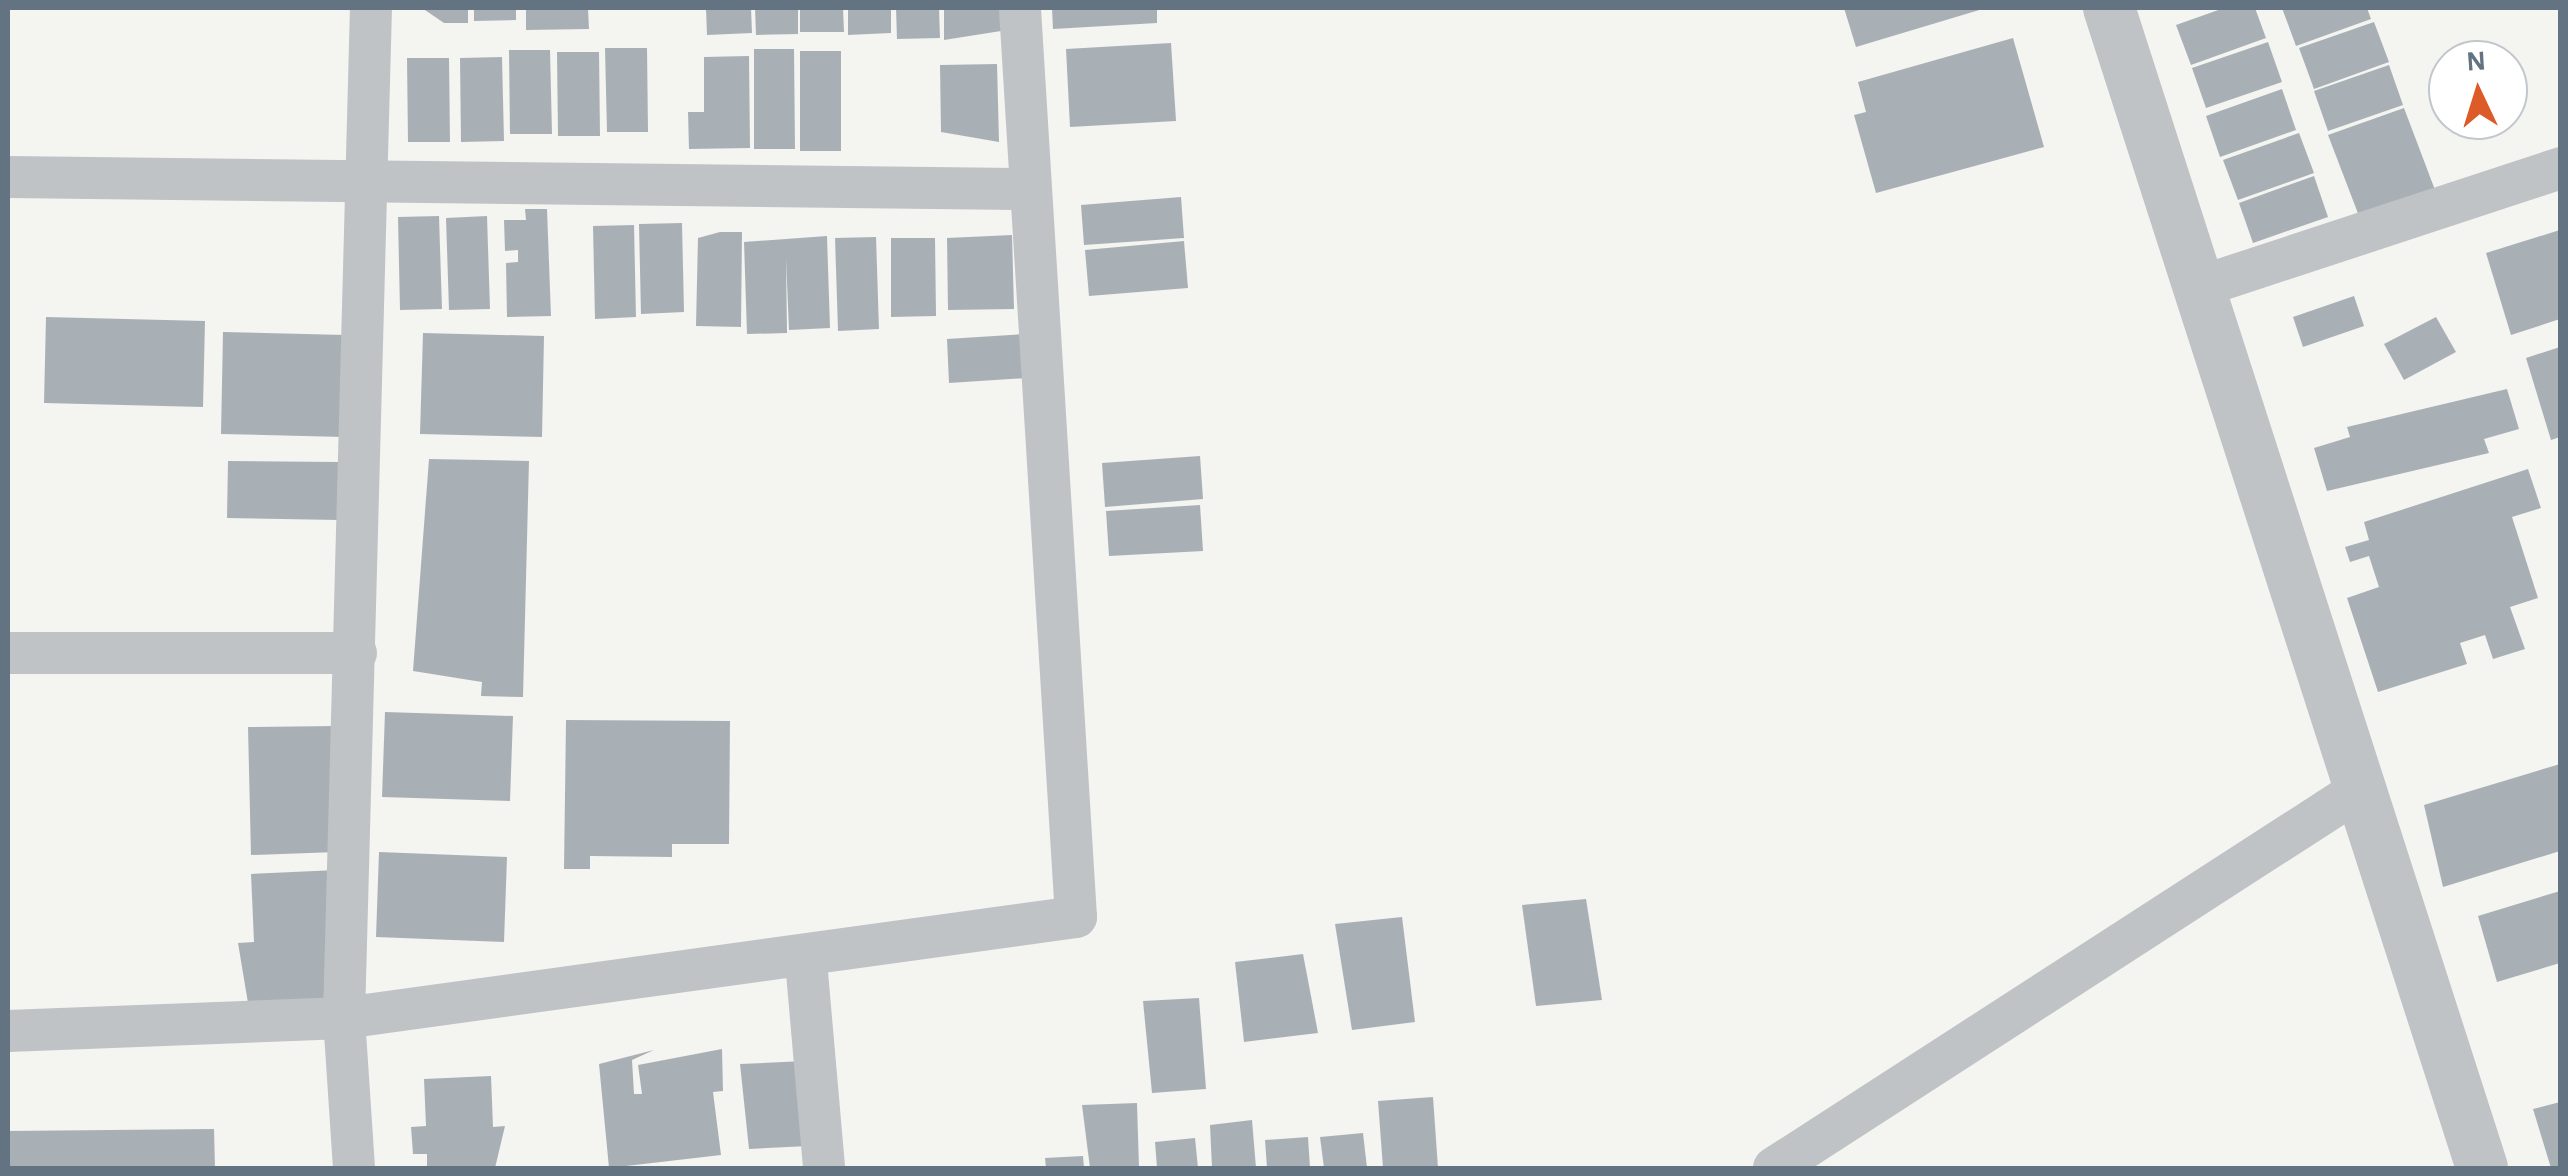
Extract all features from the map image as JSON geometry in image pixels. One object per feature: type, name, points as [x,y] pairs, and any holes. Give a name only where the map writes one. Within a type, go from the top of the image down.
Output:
[{"type":"street","points":[[354,1168],[344,1018],[370,181],[371,8]]},
{"type":"street","points":[[8,1031],[344,1018],[806,961],[1076,917],[1025,188],[1020,8]]},
{"type":"street","points":[[2109,8],[2482,1168]]},
{"type":"street","points":[[2196,288],[2560,168]]},
{"type":"street","points":[[8,177],[1025,188]]},
{"type":"street","points":[[8,652],[356,653]]},
{"type":"street","points":[[1774,1168],[2359,790]]},
{"type":"street","points":[[806,961],[824,1168]]},
{"type":"building","points":[[422,8],[468,8],[468,23],[444,23]]},
{"type":"building","points":[[474,8],[516,8],[516,20],[474,21]]},
{"type":"building","points":[[526,8],[588,8],[589,29],[526,30]]},
{"type":"building","points":[[706,8],[751,8],[752,33],[707,35]]},
{"type":"building","points":[[755,8],[798,8],[798,34],[756,35]]},
{"type":"building","points":[[800,8],[843,8],[844,32],[800,32]]},
{"type":"building","points":[[848,8],[891,8],[891,33],[848,35]]},
{"type":"building","points":[[896,8],[939,8],[940,38],[897,39]]},
{"type":"building","points":[[944,8],[1001,8],[1001,31],[944,40]]},
{"type":"building","points":[[1052,8],[1157,8],[1157,23],[1053,29]]},
{"type":"building","points":[[1844,8],[1986,8],[1856,47]]},
{"type":"building","points":[[2224,8],[2255,8],[2266,38],[2191,65],[2176,25]]},
{"type":"building","points":[[2282,8],[2367,8],[2371,19],[2296,46]]},
{"type":"building","points":[[2374,22],[2389,62],[2314,89],[2299,48]]},
{"type":"building","points":[[2013,38],[2044,147],[1876,193],[1854,115],[1866,112],[1858,82]]},
{"type":"building","points":[[2268,42],[2282,82],[2206,108],[2192,68]]},
{"type":"building","points":[[1171,43],[1176,121],[1070,127],[1066,49]]},
{"type":"building","points":[[605,48],[647,48],[648,132],[607,132]]},
{"type":"building","points":[[754,49],[794,49],[795,149],[754,149]]},
{"type":"building","points":[[509,50],[550,50],[552,134],[510,134]]},
{"type":"building","points":[[800,51],[841,51],[841,151],[800,151]]},
{"type":"building","points":[[557,52],[599,52],[600,136],[558,136]]},
{"type":"building","points":[[749,56],[750,148],[689,149],[688,112],[704,112],[704,57]]},
{"type":"building","points":[[502,57],[504,141],[461,142],[460,58]]},
{"type":"building","points":[[407,58],[449,58],[450,142],[408,142]]},
{"type":"building","points":[[997,64],[999,142],[941,132],[940,65]]},
{"type":"building","points":[[2389,65],[2403,105],[2328,131],[2314,91]]},
{"type":"building","points":[[2282,89],[2296,130],[2220,157],[2206,116]]},
{"type":"building","points":[[2404,108],[2435,190],[2359,216],[2328,135]]},
{"type":"building","points":[[2299,133],[2314,173],[2238,200],[2223,160]]},
{"type":"building","points":[[2314,176],[2328,217],[2253,243],[2239,203]]},
{"type":"building","points":[[1181,197],[1184,238],[1084,245],[1081,205]]},
{"type":"building","points":[[525,209],[547,209],[551,316],[507,317],[506,263],[518,262],[518,250],[505,251],[504,220],[526,220]]},
{"type":"building","points":[[439,216],[442,309],[400,310],[398,217]]},
{"type":"building","points":[[487,216],[490,309],[449,310],[446,218]]},
{"type":"building","points":[[682,223],[684,312],[641,314],[639,224]]},
{"type":"building","points":[[634,225],[636,317],[595,319],[593,226]]},
{"type":"building","points":[[2560,230],[2560,319],[2511,335],[2486,253]]},
{"type":"building","points":[[742,232],[741,327],[696,326],[698,238]]},
{"type":"building","points":[[1012,235],[1014,309],[948,310],[947,238]]},
{"type":"building","points":[[827,236],[830,328],[789,330],[786,258],[787,333],[747,334],[744,242]]},
{"type":"building","points":[[876,237],[879,329],[838,331],[835,238]]},
{"type":"building","points":[[891,238],[935,238],[936,316],[891,317]]},
{"type":"building","points":[[1184,241],[1188,288],[1089,296],[1085,250]]},
{"type":"building","points":[[2354,296],[2364,326],[2303,347],[2293,317]]},
{"type":"building","points":[[46,317],[205,321],[203,407],[44,403]]},
{"type":"building","points":[[2436,317],[2456,352],[2404,380],[2384,344]]},
{"type":"building","points":[[223,332],[345,335],[343,437],[221,434]]},
{"type":"building","points":[[423,333],[544,336],[542,437],[420,434]]},
{"type":"building","points":[[1024,334],[1027,378],[949,383],[947,339]]},
{"type":"building","points":[[2560,347],[2560,437],[2551,440],[2526,358]]},
{"type":"building","points":[[2507,389],[2519,429],[2484,439],[2489,453],[2327,491],[2314,448],[2350,437],[2347,427]]},
{"type":"building","points":[[1200,456],[1203,499],[1105,507],[1102,463]]},
{"type":"building","points":[[429,459],[529,461],[523,697],[481,696],[482,682],[413,671]]},
{"type":"building","points":[[228,461],[339,462],[338,520],[227,518]]},
{"type":"building","points":[[2528,469],[2541,508],[2512,517],[2538,598],[2510,607],[2525,649],[2493,659],[2485,635],[2460,643],[2467,664],[2378,692],[2347,598],[2379,587],[2369,556],[2350,562],[2345,547],[2369,540],[2364,522]]},
{"type":"building","points":[[1200,505],[1203,551],[1109,556],[1106,511]]},
{"type":"building","points":[[385,712],[513,716],[510,801],[382,797]]},
{"type":"building","points":[[566,720],[730,721],[729,844],[672,844],[672,857],[590,856],[590,869],[564,869]]},
{"type":"building","points":[[334,726],[337,852],[251,855],[248,727]]},
{"type":"building","points":[[2560,764],[2560,851],[2443,887],[2424,805]]},
{"type":"building","points":[[379,852],[507,857],[504,942],[376,937]]},
{"type":"building","points":[[337,870],[344,1008],[250,1015],[238,943],[254,942],[251,874]]},
{"type":"building","points":[[2560,891],[2560,963],[2497,982],[2478,916]]},
{"type":"building","points":[[1586,899],[1602,1000],[1536,1006],[1522,905]]},
{"type":"building","points":[[1402,917],[1415,1022],[1352,1030],[1335,924]]},
{"type":"building","points":[[1303,954],[1318,1033],[1244,1042],[1235,962]]},
{"type":"building","points":[[1199,998],[1206,1089],[1152,1093],[1143,1001]]},
{"type":"building","points":[[722,1049],[723,1091],[713,1092],[721,1155],[609,1168],[599,1064],[654,1050],[632,1060],[634,1094],[642,1094],[638,1065]]},
{"type":"building","points":[[805,1061],[808,1146],[749,1149],[740,1064]]},
{"type":"building","points":[[491,1076],[493,1127],[505,1126],[495,1168],[427,1168],[427,1154],[413,1154],[411,1127],[426,1126],[424,1079]]},
{"type":"building","points":[[1433,1097],[1438,1168],[1383,1168],[1378,1101]]},
{"type":"building","points":[[2560,1102],[2560,1168],[2551,1168],[2533,1109]]},
{"type":"building","points":[[1137,1103],[1139,1168],[1090,1168],[1082,1105]]},
{"type":"building","points":[[1252,1120],[1256,1168],[1212,1168],[1210,1125]]},
{"type":"building","points":[[214,1129],[215,1168],[8,1168],[8,1131]]},
{"type":"building","points":[[1363,1133],[1367,1168],[1324,1168],[1320,1137]]},
{"type":"building","points":[[1308,1137],[1310,1168],[1267,1168],[1265,1140]]},
{"type":"building","points":[[1195,1138],[1198,1168],[1157,1168],[1155,1142]]},
{"type":"building","points":[[1083,1156],[1084,1168],[1046,1168],[1045,1158]]}]
